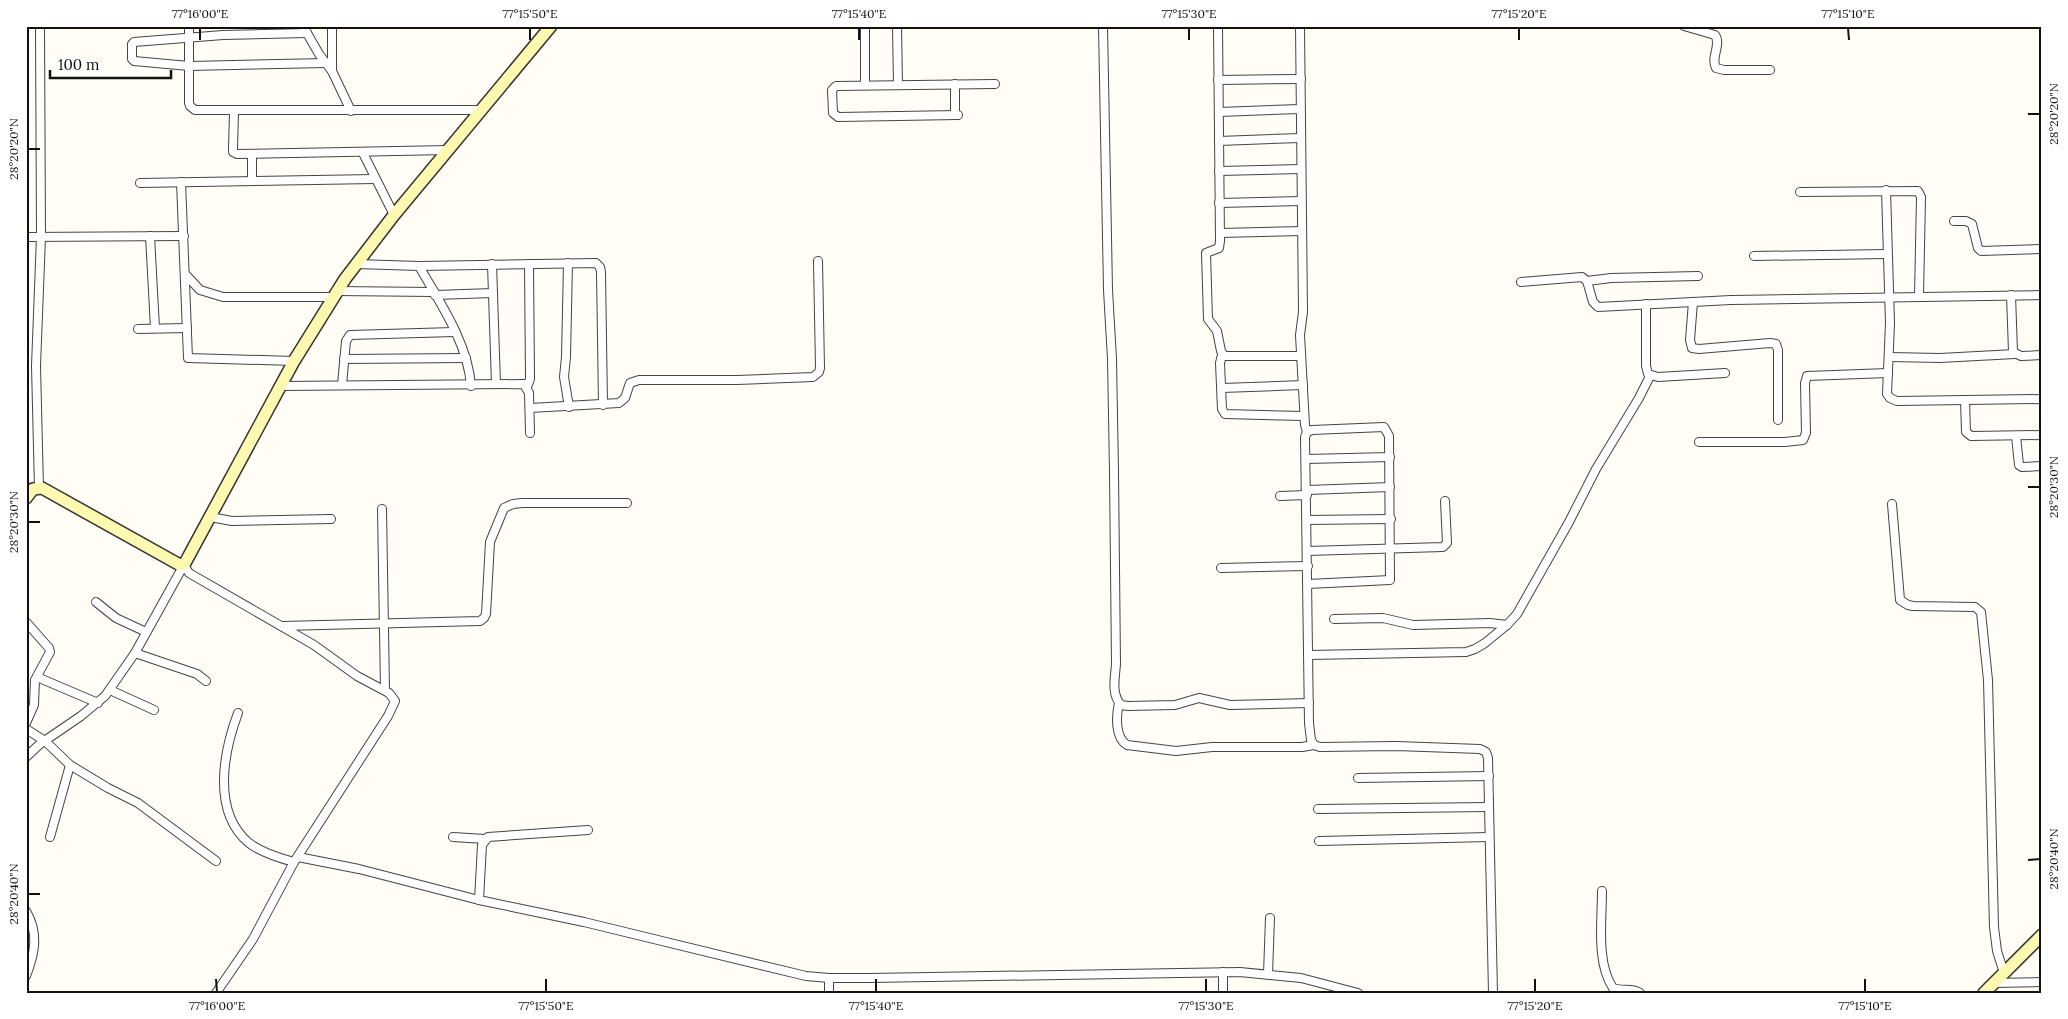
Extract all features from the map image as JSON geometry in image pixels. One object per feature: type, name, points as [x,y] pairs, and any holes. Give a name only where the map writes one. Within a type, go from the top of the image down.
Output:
[{"type":"street","points":[[39,488],[36,366],[40,237],[40,26]]},
{"type":"street","points":[[189,26],[189,103],[192,108],[198,111],[481,110]]},
{"type":"street","points":[[332,26],[332,71]]},
{"type":"street","points":[[26,757],[98,703],[110,690],[135,653],[280,386],[334,294],[394,215],[551,26]]},
{"type":"street","points":[[865,26],[865,84]]},
{"type":"street","points":[[897,26],[898,85]]},
{"type":"street","points":[[1103,26],[1108,290],[1112,354],[1114,472],[1116,664],[1114,682],[1119,703],[1117,716],[1122,742],[1127,745],[1182,750],[1212,747],[1302,747],[1314,745],[1320,747],[1396,746],[1480,749],[1488,754],[1493,993]]},
{"type":"street","points":[[1218,26],[1220,246],[1217,250],[1206,253],[1206,265],[1208,319],[1218,334],[1222,355],[1220,363],[1222,409],[1227,415],[1304,416]]},
{"type":"street","points":[[1300,26],[1303,312],[1300,331],[1304,416],[1307,432],[1305,437],[1309,703],[1310,731],[1314,745]]},
{"type":"street","points":[[1684,26],[1715,35],[1718,42],[1714,62],[1716,68],[1724,70],[1770,70]]},
{"type":"street","points":[[326,63],[189,66],[134,61],[132,59],[131,46],[134,42],[223,34],[305,30],[319,54],[326,63],[332,71],[351,111]]},
{"type":"street","points":[[1218,80],[1301,79]]},
{"type":"street","points":[[955,84],[956,115],[859,117],[835,116],[833,113],[832,90],[834,86],[865,84],[898,85],[955,84],[995,84]]},
{"type":"street","points":[[1219,112],[1300,109]]},
{"type":"street","points":[[234,112],[233,152],[237,154],[449,150]]},
{"type":"street","points":[[1220,141],[1300,138]]},
{"type":"street","points":[[363,153],[394,215]]},
{"type":"street","points":[[252,154],[252,181]]},
{"type":"street","points":[[1219,171],[1300,169]]},
{"type":"street","points":[[140,183],[375,180]]},
{"type":"street","points":[[181,182],[186,276],[187,354],[190,359],[294,361]]},
{"type":"street","points":[[1886,190],[1889,297],[1888,394],[1893,400],[2042,399]]},
{"type":"street","points":[[1800,192],[1915,190],[1921,194],[1919,296]]},
{"type":"street","points":[[1219,204],[1301,201]]},
{"type":"street","points":[[1954,221],[1966,221],[1972,224],[1978,248],[1981,251],[2042,249]]},
{"type":"street","points":[[1220,233],[1302,231]]},
{"type":"street","points":[[150,236],[155,328]]},
{"type":"street","points":[[26,237],[184,236]]},
{"type":"street","points":[[1754,256],[1887,254]]},
{"type":"street","points":[[530,408],[603,405],[624,400],[630,383],[636,380],[737,380],[814,377],[820,368],[818,262]]},
{"type":"street","points":[[568,263],[564,377],[569,407]]},
{"type":"street","points":[[356,264],[419,266],[596,263],[601,269],[603,405]]},
{"type":"street","points":[[492,264],[496,384]]},
{"type":"street","points":[[529,264],[530,379],[527,387],[530,408],[530,433]]},
{"type":"street","points":[[419,266],[466,358],[471,386]]},
{"type":"street","points":[[186,276],[200,290],[223,297],[493,293]]},
{"type":"street","points":[[1587,281],[1611,278],[1698,276]]},
{"type":"street","points":[[1522,282],[1582,277],[1587,281],[1592,302],[1598,307],[1693,302],[2042,295]]},
{"type":"street","points":[[2011,295],[2012,350],[2015,354]]},
{"type":"street","points":[[1693,302],[1690,340],[1692,348],[1699,349],[1770,342],[1776,344],[1778,350],[1778,420]]},
{"type":"street","points":[[1646,304],[1646,366],[1650,376]]},
{"type":"street","points":[[138,329],[186,328]]},
{"type":"street","points":[[342,385],[346,338],[352,334],[454,332]]},
{"type":"street","points":[[1889,357],[1940,358],[2015,354],[2042,355]]},
{"type":"street","points":[[1222,355],[1301,356]]},
{"type":"street","points":[[344,359],[466,358]]},
{"type":"street","points":[[1650,376],[1725,373]]},
{"type":"street","points":[[1699,442],[1785,442],[1803,440],[1806,433],[1804,383],[1807,376],[1888,373]]},
{"type":"street","points":[[1309,655],[1466,652],[1480,646],[1507,625],[1522,606],[1596,469],[1640,398],[1650,376]]},
{"type":"street","points":[[280,386],[471,386],[517,383],[524,384],[527,387]]},
{"type":"street","points":[[1222,388],[1303,385]]},
{"type":"street","points":[[1965,400],[1968,434],[1975,436],[2042,435]]},
{"type":"street","points":[[1307,432],[1312,430],[1384,427],[1389,436],[1391,549],[1391,577],[1388,581],[1308,584]]},
{"type":"street","points":[[2016,436],[2019,465],[2022,467],[2042,466]]},
{"type":"street","points":[[1306,459],[1390,457]]},
{"type":"street","points":[[26,498],[30,491],[39,488],[183,565],[189,573],[314,645],[357,676],[384,690],[395,701],[388,716],[296,860],[253,939],[216,993]]},
{"type":"street","points":[[1280,496],[1390,488]]},
{"type":"street","points":[[1307,551],[1445,546],[1447,543],[1445,501]]},
{"type":"street","points":[[281,626],[483,620],[486,614],[489,546],[502,511],[506,506],[522,503],[627,503]]},
{"type":"street","points":[[1892,504],[1900,600],[1913,606],[1975,607],[1981,612],[1988,680],[1994,927],[1997,951],[2004,973]]},
{"type":"street","points":[[382,509],[384,690]]},
{"type":"street","points":[[210,518],[232,521],[332,518]]},
{"type":"street","points":[[1307,520],[1390,519]]},
{"type":"street","points":[[1221,568],[1308,566]]},
{"type":"street","points":[[96,602],[116,618],[146,632]]},
{"type":"street","points":[[1334,618],[1384,618],[1413,625],[1507,625]]},
{"type":"street","points":[[26,622],[49,648],[49,656],[37,677],[33,710],[26,723]]},
{"type":"street","points":[[135,653],[197,674],[206,681]]},
{"type":"street","points":[[37,677],[98,703]]},
{"type":"street","points":[[110,690],[154,710]]},
{"type":"street","points":[[1119,703],[1124,706],[1169,706],[1199,698],[1230,705],[1309,703]]},
{"type":"street","points":[[238,713],[231,733],[227,758],[225,793],[228,812],[234,826],[249,843],[272,855],[359,869],[479,900],[663,941],[763,966],[829,978],[1223,972],[1301,978],[1358,993]]},
{"type":"street","points":[[26,729],[45,741],[70,765],[108,788],[138,803],[216,860]]},
{"type":"street","points":[[50,837],[70,765]]},
{"type":"street","points":[[1358,778],[1489,776]]},
{"type":"street","points":[[1318,809],[1489,807]]},
{"type":"street","points":[[453,837],[485,839],[495,836],[588,830]]},
{"type":"street","points":[[1319,841],[1489,836]]},
{"type":"street","points":[[479,900],[482,845],[485,839]]},
{"type":"street","points":[[1602,891],[1602,960],[1605,972],[1613,988],[1637,990],[1640,993]]},
{"type":"street","points":[[26,911],[34,926],[35,935],[26,976]]},
{"type":"street","points":[[1268,974],[1270,918]]},
{"type":"street","points":[[1984,993],[2042,935]]},
{"type":"street","points":[[1223,972],[1223,993]]},
{"type":"street","points":[[829,978],[829,993]]},
{"type":"street","points":[[1994,984],[2042,982]]}]
